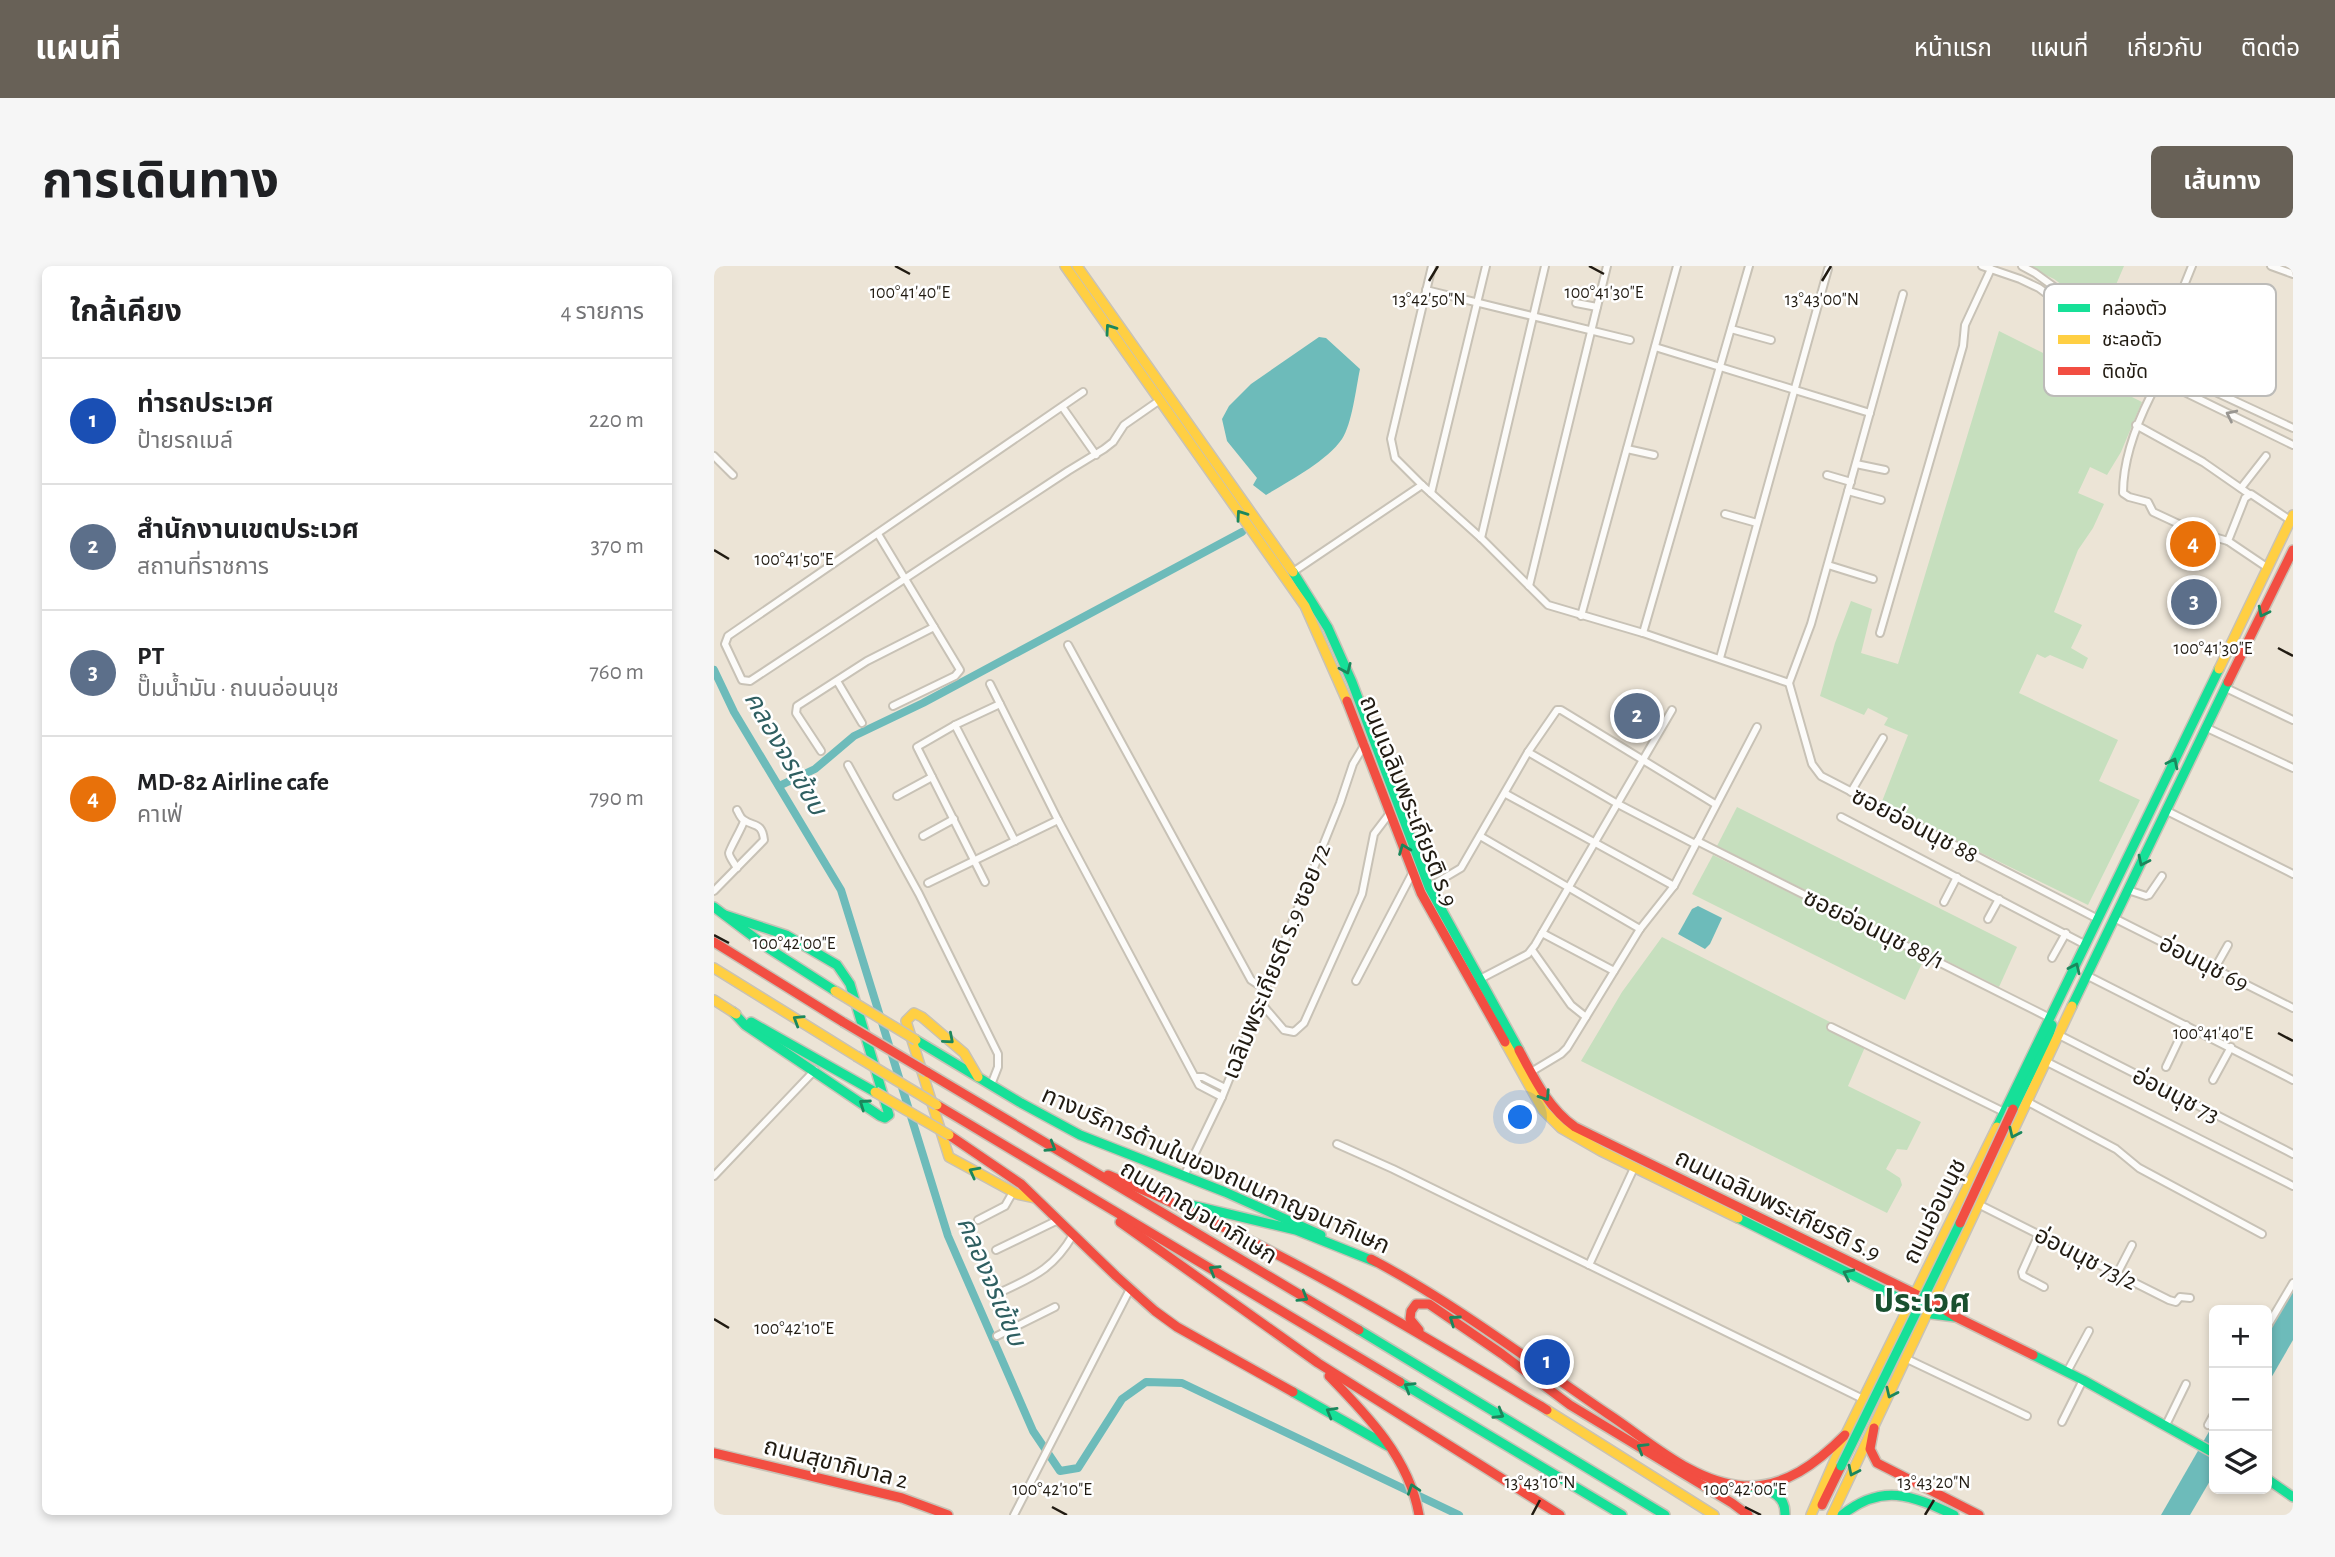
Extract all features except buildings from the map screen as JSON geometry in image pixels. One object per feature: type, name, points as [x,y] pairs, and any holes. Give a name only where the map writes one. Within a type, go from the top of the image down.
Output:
[{"type":"main road","name":"ถนนเฉลิมพระเกียรติ ร.9","points":[[1065,266],[1305,606],[1322,638],[1365,744],[1421,893],[1543,1110],[1567,1132],[1634,1168],[1927,1313],[1956,1317]]},
{"type":"main road","name":"ถนนเฉลิมพระเกียรติ ร.9","points":[[1077,266],[1293,572],[1328,628],[1352,682],[1429,887],[1531,1072],[1559,1115],[1575,1127],[1933,1302],[1956,1317],[2083,1380],[2209,1450]]},
{"type":"main road","name":"ถนนอ่อนนุช","points":[[1817,1515],[1921,1306],[2050,1018],[2292,517]]},
{"type":"main road","name":"ถนนอ่อนนุช","points":[[1832,1515],[2086,975],[2226,688],[2289,567],[2293,550]]},
{"type":"main road","name":"ทางบริการด้านในของถนนกาญจนาภิเษก","points":[[714,907],[768,948],[835,991],[1080,1135],[1290,1221],[1376,1262],[1446,1302],[1597,1407],[1694,1469],[1718,1480],[1741,1486],[1766,1484],[1804,1471],[1820,1461],[1847,1432]]},
{"type":"main road","points":[[725,915],[786,935],[836,965],[850,984],[889,1115],[885,1118],[880,1116],[745,1025],[733,1012]]},
{"type":"main road","name":"ถนนกาญจนาภิเษก","points":[[714,942],[1076,1162],[1628,1490],[1665,1515]]},
{"type":"main road","name":"ถนนกาญจนาภิเษก","points":[[714,968],[937,1105],[1618,1513]]},
{"type":"main road","points":[[714,1000],[875,1091],[988,1160],[1037,1199],[1129,1291],[1177,1327],[1389,1447]]},
{"type":"main road","name":"ถนนอ่อนนุช","points":[[1811,1515],[1847,1432],[1915,1293],[2048,1038],[2059,1001]]},
{"type":"main road","name":"ถนนอ่อนนุช","points":[[2048,1038],[2071,1011]]},
{"type":"main road","points":[[978,1077],[964,1053],[922,1017],[914,1013],[908,1017],[906,1021],[949,1157],[1013,1192],[1037,1199]]},
{"type":"main road","points":[[1076,1162],[1174,1201],[1343,1289],[1612,1450],[1714,1515]]},
{"type":"main road","points":[[1090,1196],[1108,1214],[1318,1363],[1560,1515]]},
{"type":"main road","points":[[1174,1201],[1296,1230],[1376,1262]]},
{"type":"main road","points":[[1930,1263],[1929,1272],[1934,1277],[1947,1272]]},
{"type":"main road","points":[[1459,1358],[1412,1323],[1410,1315],[1413,1307],[1420,1303],[1433,1306],[1570,1405],[1745,1513]]},
{"type":"main road","points":[[1897,1333],[1908,1327],[1913,1332],[1914,1342]]},
{"type":"main road","points":[[1318,1363],[1358,1406],[1403,1464],[1416,1494],[1419,1515]]},
{"type":"main road","points":[[1874,1428],[1870,1449],[1877,1462],[1979,1515]]},
{"type":"main road","name":"ถนนสุขาภิบาล 2","points":[[714,1453],[890,1494],[944,1514]]},
{"type":"main road","points":[[2272,1482],[2293,1497]]},
{"type":"main road","points":[[1741,1486],[1778,1493],[1785,1502],[1785,1515]]},
{"type":"main road","points":[[1843,1515],[1860,1502],[1888,1494],[1916,1498],[1954,1515]]},
{"type":"street","points":[[1432,266],[1391,439],[1395,458],[1548,605],[1643,633],[1789,683],[1811,624],[1903,294]]},
{"type":"street","points":[[1431,493],[1486,266]]},
{"type":"street","points":[[1481,538],[1545,266]]},
{"type":"street","points":[[1528,586],[1607,266]]},
{"type":"street","points":[[1581,616],[1677,266]]},
{"type":"street","points":[[1643,633],[1749,266]]},
{"type":"street","points":[[1982,266],[2044,292]]},
{"type":"street","points":[[2022,266],[2050,284]]},
{"type":"street","points":[[2185,284],[2192,266]]},
{"type":"street","points":[[2271,266],[2293,274]]},
{"type":"street","points":[[1720,658],[1828,269]]},
{"type":"street","points":[[1880,633],[1963,346],[1965,325],[1991,269]]},
{"type":"street","points":[[1426,290],[1630,340]]},
{"type":"street","points":[[1576,303],[1597,307]]},
{"type":"street","points":[[1731,329],[1772,340]]},
{"type":"street","points":[[1655,347],[1870,413]]},
{"type":"street","points":[[1083,392],[728,636],[725,644],[742,680],[750,681],[1096,455],[1113,442],[1124,425],[1160,400]]},
{"type":"street","points":[[2150,396],[2136,425],[2123,493],[2148,502],[2153,512],[2196,532],[2228,541],[2268,568]]},
{"type":"street","points":[[2193,396],[2293,444]]},
{"type":"street","points":[[2224,396],[2293,428]]},
{"type":"street","points":[[1063,408],[1096,455]]},
{"type":"street","points":[[2136,425],[2203,462],[2249,494],[2292,517]]},
{"type":"street","points":[[1627,449],[1654,455]]},
{"type":"street","points":[[714,456],[733,475]]},
{"type":"street","points":[[2241,488],[2266,456]]},
{"type":"street","points":[[1856,464],[1885,470]]},
{"type":"street","points":[[1827,475],[1851,482]]},
{"type":"street","points":[[1293,572],[1422,485]]},
{"type":"street","points":[[1848,491],[1881,500]]},
{"type":"street","points":[[2228,541],[2249,494]]},
{"type":"street","points":[[1725,514],[1757,523]]},
{"type":"street","points":[[878,534],[959,666],[958,673],[893,706]]},
{"type":"street","points":[[1828,565],[1873,579]]},
{"type":"street","points":[[821,751],[795,709],[867,661],[934,627]]},
{"type":"street","points":[[1068,645],[1251,980],[1265,989]]},
{"type":"street","points":[[837,681],[862,723]]},
{"type":"street","name":"ซอยอ่อนนุช 88","points":[[1789,683],[1815,770],[1821,776],[2098,919]]},
{"type":"street","points":[[990,684],[1058,820],[1199,1085],[1222,1097]]},
{"type":"street","points":[[2226,688],[2293,720]]},
{"type":"street","points":[[985,881],[917,747],[1000,704]]},
{"type":"street","points":[[1429,887],[1461,868],[1528,752],[1554,712],[1559,710],[1715,804]]},
{"type":"street","points":[[1480,979],[1532,950],[1672,710]]},
{"type":"street","points":[[955,725],[1016,841]]},
{"type":"street","points":[[1531,1072],[1561,1054],[1640,929],[1674,886],[1757,727]]},
{"type":"street","points":[[2207,727],[2293,768]]},
{"type":"street","points":[[1851,792],[1883,737]]},
{"type":"street","name":"เฉลิมพระเกียรติ ร.9 ซอย 72","points":[[1184,1176],[1222,1097],[1340,803],[1353,764],[1365,744]]},
{"type":"street","name":"ซอยอ่อนนุช 88/1","points":[[1528,752],[1616,803],[2050,1018]]},
{"type":"street","points":[[848,765],[919,894],[998,1054],[998,1067],[991,1085]]},
{"type":"street","points":[[897,796],[932,777]]},
{"type":"street","points":[[1506,794],[1674,886]]},
{"type":"street","points":[[714,891],[764,840],[764,834],[758,825],[744,821],[737,810]]},
{"type":"street","points":[[2167,811],[2293,874]]},
{"type":"street","points":[[1260,1002],[1284,1030],[1294,1032],[1304,1023],[1362,894],[1374,834],[1390,813]]},
{"type":"street","points":[[1841,817],[2086,945]]},
{"type":"street","points":[[923,836],[954,820]]},
{"type":"street","points":[[928,883],[1058,820]]},
{"type":"street","points":[[737,868],[729,849],[739,836],[744,821]]},
{"type":"street","points":[[1480,836],[1640,929]]},
{"type":"street","points":[[1356,981],[1413,872]]},
{"type":"street","points":[[2128,890],[2150,895],[2162,876]]},
{"type":"street","points":[[1944,902],[1957,877]]},
{"type":"street","points":[[1989,919],[1999,899]]},
{"type":"street","name":"อ่อนนุช 69","points":[[2114,918],[2293,1008]]},
{"type":"street","points":[[1542,933],[1614,971]]},
{"type":"street","points":[[2052,958],[2066,933]]},
{"type":"street","points":[[2215,968],[2228,945]]},
{"type":"street","points":[[1532,950],[1571,1005],[1586,1017]]},
{"type":"street","points":[[2086,975],[2293,1080]]},
{"type":"street","points":[[2166,1067],[2186,1024]]},
{"type":"street","points":[[1831,1027],[2009,1110]]},
{"type":"street","name":"อ่อนนุช 73","points":[[2059,1035],[2293,1154]]},
{"type":"street","points":[[2213,1080],[2231,1047]]},
{"type":"street","points":[[2047,1062],[2293,1186]]},
{"type":"street","points":[[714,1177],[815,1070]]},
{"type":"street","points":[[1196,1077],[1203,1077],[1225,1088]]},
{"type":"street","points":[[2028,1102],[2116,1149],[2139,1168],[2262,1234]]},
{"type":"street","points":[[1338,1144],[1864,1400]]},
{"type":"street","points":[[1589,1265],[1634,1168]]},
{"type":"street","points":[[978,1220],[1005,1206],[1013,1192]]},
{"type":"street","name":"อ่อนนุช 73/2","points":[[1980,1205],[2175,1302],[2180,1297],[2190,1298]]},
{"type":"street","points":[[996,1250],[1058,1220]]},
{"type":"street","points":[[2039,1234],[2022,1272],[2023,1276],[2044,1287]]},
{"type":"street","points":[[995,1294],[1047,1268],[1056,1261],[1073,1236]]},
{"type":"street","points":[[2117,1274],[2132,1245]]},
{"type":"street","points":[[2272,1319],[2293,1283]]},
{"type":"street","points":[[1014,1515],[1129,1291]]},
{"type":"street","points":[[997,1336],[1055,1307]]},
{"type":"street","points":[[2067,1372],[2089,1331]]},
{"type":"street","points":[[1907,1359],[2027,1416]]},
{"type":"street","points":[[2062,1422],[2083,1380]]},
{"type":"street","points":[[2166,1425],[2186,1384]]},
{"type":"green space","points":[[2027,266],[2124,266],[2116,284],[2061,284]]},
{"type":"green space","points":[[1999,331],[2044,353],[2044,396],[2130,396],[2142,402],[2121,452],[2107,475],[2090,467],[2078,493],[2104,504],[2093,528],[2078,550],[2054,612],[2082,625],[2071,648],[2088,658],[2083,669],[2050,655],[2045,658],[2037,654],[2019,693],[2118,740],[2099,781],[2140,800],[2088,905],[1881,804],[1908,735],[1884,725],[1888,718],[1868,708],[1864,715],[1820,696],[1835,643],[1851,601],[1872,609],[1861,653],[1898,664]]},
{"type":"green space","points":[[1737,807],[2017,947],[1999,987],[1717,846]]},
{"type":"green space","points":[[1713,855],[1924,959],[1905,1000],[1692,894]]},
{"type":"green space","points":[[1662,937],[1830,1022],[1828,1030],[1865,1047],[1848,1086],[1921,1122],[1907,1150],[1897,1149],[1886,1169],[1900,1178],[1902,1185],[1887,1213],[1581,1061],[1622,992]]},
{"type":"water","points":[[1319,337],[1326,338],[1360,369],[1348,424],[1342,439],[1327,455],[1266,495],[1253,485],[1257,478],[1227,441],[1222,419],[1229,406],[1251,384]]},
{"type":"water","points":[[1698,906],[1722,918],[1705,949],[1678,934],[1692,909]]},
{"type":"water","points":[[2293,1286],[2293,1340],[2272,1376],[2272,1368],[2272,1324]]},
{"type":"water","points":[[2209,1432],[2209,1483],[2190,1515],[2161,1515]]},
{"type":"waterway","points":[[779,786],[815,769],[854,736],[923,703],[1242,532]]},
{"type":"waterway","name":"คลองจรเข้ขบ","points":[[714,670],[734,712],[841,890],[948,1236],[1033,1431],[1060,1471],[1078,1468],[1122,1399],[1146,1382],[1182,1383],[1459,1515]]},
{"type":"traffic: fast","points":[[1293,572],[1328,628],[1352,682],[1429,887],[1519,1050]]},
{"type":"traffic: fast","points":[[1997,1127],[2219,669]]},
{"type":"traffic: fast","points":[[2072,1006],[2228,682]]},
{"type":"traffic: fast","points":[[714,907],[768,948],[835,991]]},
{"type":"traffic: fast","points":[[725,915],[786,935],[837,965],[850,984],[889,1115],[885,1118],[880,1116],[745,1025],[733,1012]]},
{"type":"traffic: fast","points":[[751,1022],[875,1092]]},
{"type":"traffic: fast","points":[[2013,1109],[2052,1025]]},
{"type":"traffic: fast","points":[[916,1040],[1080,1135],[1225,1192],[1321,1235]]},
{"type":"traffic: fast","points":[[1191,1205],[1296,1230],[1376,1262]]},
{"type":"traffic: fast","points":[[1738,1218],[1931,1314],[1955,1317]]},
{"type":"traffic: fast","points":[[1841,1466],[1960,1223]]},
{"type":"traffic: fast","points":[[1359,1330],[1665,1515]]},
{"type":"traffic: fast","points":[[2033,1355],[2209,1450]]},
{"type":"traffic: fast","points":[[1400,1382],[1622,1515]]},
{"type":"traffic: fast","points":[[1293,1392],[1388,1446]]},
{"type":"traffic: fast","points":[[2272,1482],[2293,1497]]},
{"type":"traffic: fast","points":[[1741,1486],[1777,1495],[1784,1506],[1785,1515]]},
{"type":"traffic: fast","points":[[1842,1515],[1870,1499],[1884,1496],[1910,1498],[1954,1515]]},
{"type":"traffic: slow","points":[[1065,266],[1305,606],[1347,701]]},
{"type":"traffic: slow","points":[[1077,266],[1293,572]]},
{"type":"traffic: slow","points":[[2219,669],[2293,515]]},
{"type":"traffic: slow","points":[[714,968],[856,1056]]},
{"type":"traffic: slow","points":[[835,991],[916,1040]]},
{"type":"traffic: slow","points":[[714,1000],[736,1014]]},
{"type":"traffic: slow","points":[[1832,1515],[2072,1006]]},
{"type":"traffic: slow","points":[[978,1077],[964,1053],[922,1017],[914,1013],[906,1021],[949,1157],[1017,1194],[1035,1198]]},
{"type":"traffic: slow","points":[[1505,1042],[1543,1110],[1561,1128],[1601,1151],[1738,1218]]},
{"type":"traffic: slow","points":[[856,1056],[937,1105]]},
{"type":"traffic: slow","points":[[875,1092],[949,1135]]},
{"type":"traffic: slow","points":[[1811,1515],[1847,1432],[1997,1127]]},
{"type":"traffic: slow","points":[[1547,1410],[1714,1515]]},
{"type":"traffic: jam","points":[[2228,682],[2293,550]]},
{"type":"traffic: jam","points":[[1347,701],[1421,893],[1505,1042]]},
{"type":"traffic: jam","points":[[714,942],[843,1022]]},
{"type":"traffic: jam","points":[[843,1022],[927,1072]]},
{"type":"traffic: jam","points":[[1519,1050],[1549,1102],[1575,1127],[1936,1304],[1956,1317],[2033,1355]]},
{"type":"traffic: jam","points":[[927,1072],[1359,1330]]},
{"type":"traffic: jam","points":[[937,1105],[1400,1382]]},
{"type":"traffic: jam","points":[[1960,1223],[2013,1109]]},
{"type":"traffic: jam","points":[[949,1135],[1021,1184],[1155,1311],[1177,1327],[1293,1392]]},
{"type":"traffic: jam","points":[[1108,1175],[1277,1254],[1386,1314],[1547,1410]]},
{"type":"traffic: jam","points":[[1120,1222],[1318,1363],[1560,1515]]},
{"type":"traffic: jam","points":[[1371,1259],[1462,1313],[1672,1459],[1707,1477],[1744,1486],[1773,1483],[1812,1464],[1845,1435]]},
{"type":"traffic: jam","points":[[1419,1330],[1410,1319],[1411,1311],[1416,1304],[1429,1304],[1570,1405],[1748,1515]]},
{"type":"traffic: jam","points":[[1329,1376],[1385,1439],[1406,1475],[1419,1515]]},
{"type":"traffic: jam","points":[[1874,1428],[1870,1449],[1877,1463],[1979,1515]]},
{"type":"traffic: jam","points":[[714,1453],[902,1498],[948,1515]]},
{"type":"traffic: jam","points":[[1822,1505],[1841,1466]]},
{"type":"place","name":"MD-82 Airline cafe","points":[[2193,544]]},
{"type":"place","name":"PT","points":[[2194,602]]},
{"type":"place","name":"สำนักงานเขตประเวศ","points":[[1637,716]]},
{"type":"place","name":"ท่ารถประเวศ","points":[[1547,1362]]},
{"type":"district","name":"ประเวศ","points":[[1922,1301]]}]
